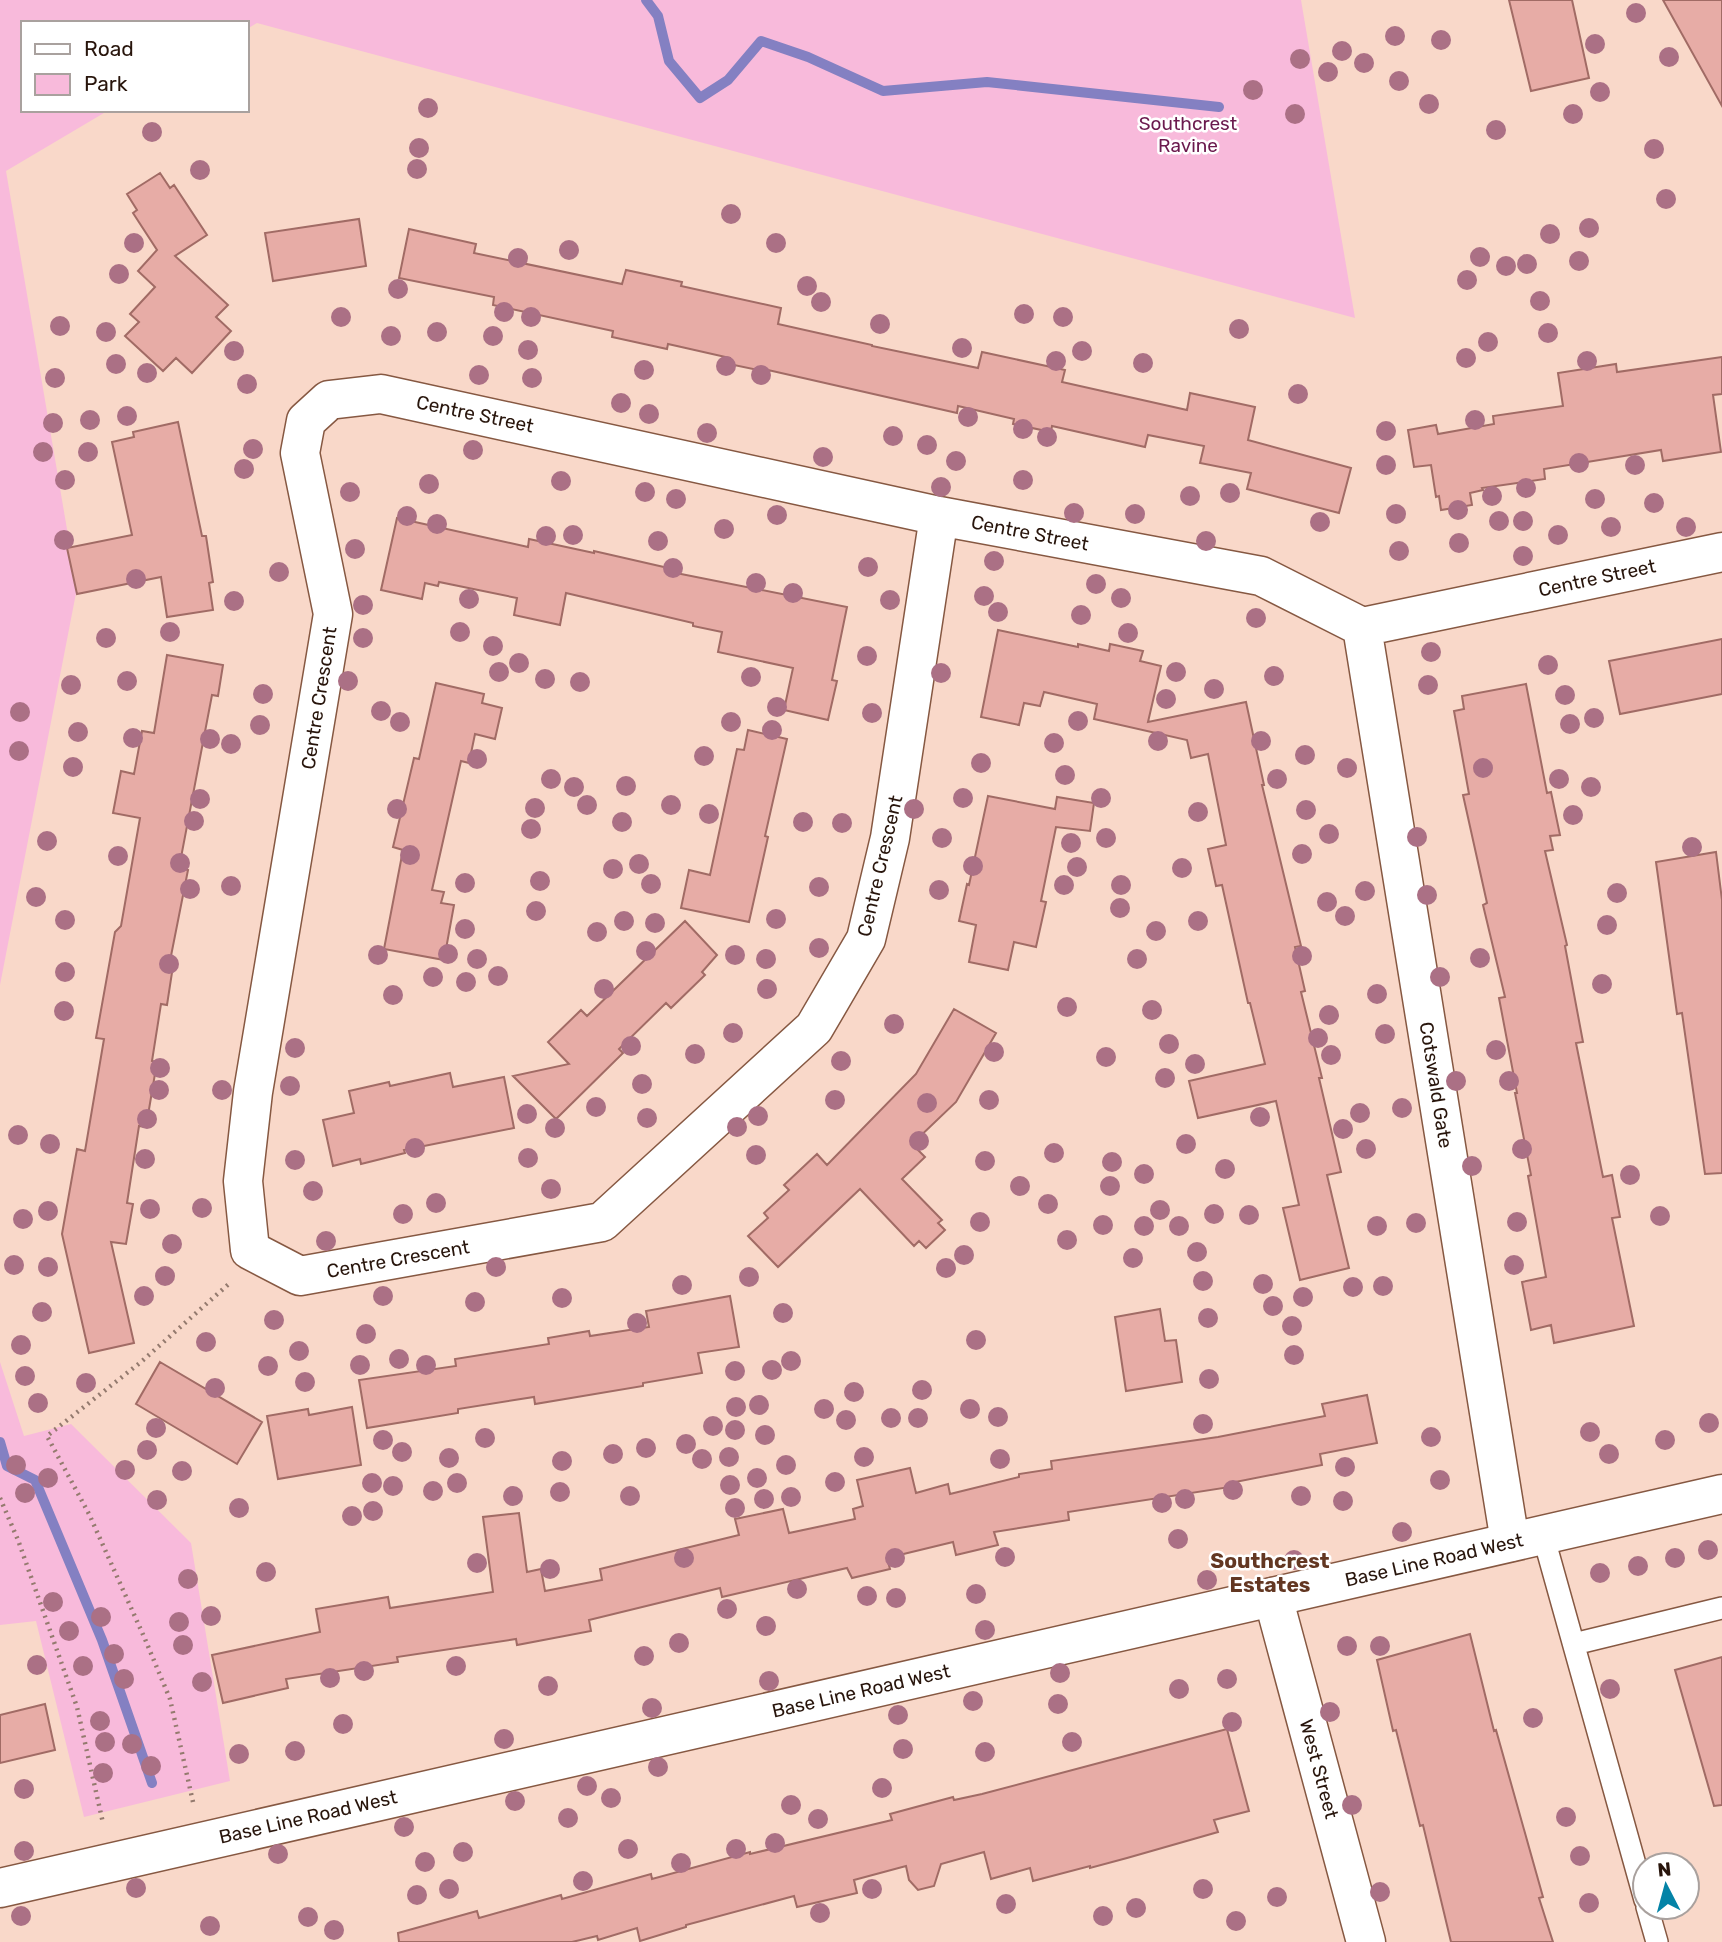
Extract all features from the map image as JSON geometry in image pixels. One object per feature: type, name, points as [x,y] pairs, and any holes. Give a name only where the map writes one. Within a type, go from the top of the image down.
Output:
[{"type":"street","name":"Centre Street","points":[[329,400],[381,394],[939,516],[1262,576],[1362,627],[1722,552]]},
{"type":"street","name":"Centre Crescent","points":[[329,400],[306,421],[300,453],[333,614],[253,1092],[243,1181],[250,1250],[300,1276],[602,1222],[814,1028],[866,939],[890,838],[939,516]]},
{"type":"street","name":"Cotswald Gate","points":[[1362,627],[1527,1539]]},
{"type":"street","name":"Base Line Road West","points":[[0,1888],[1722,1494]]},
{"type":"street","name":"West Street","points":[[1273,1597],[1366,1942]]},
{"type":"lane","points":[[1527,1539],[1574,1643],[1632,1851]]},
{"type":"lane","points":[[1574,1643],[1722,1608]]},
{"type":"lane","points":[[1651,1921],[1657,1942]]},
{"type":"path","points":[[193,1802],[170,1699],[89,1514],[47,1437],[141,1362],[261,1255]]},
{"type":"path","points":[[0,1498],[18,1540],[77,1707],[103,1823]]},
{"type":"green space","name":"Southcrest Ravine","points":[[0,0],[1301,0],[1355,318],[257,23],[248,28],[248,21],[21,21],[21,112],[106,112],[6,171],[77,588],[0,985]]},
{"type":"green space","points":[[0,1362],[24,1436],[71,1424],[191,1543],[230,1781],[84,1817],[36,1621],[0,1625]]},
{"type":"building","points":[[1509,0],[1572,0],[1589,78],[1531,91]]},
{"type":"building","points":[[1663,0],[1722,0],[1722,106]]},
{"type":"building","points":[[160,173],[170,188],[174,185],[207,235],[175,256],[228,305],[216,317],[231,331],[192,373],[176,358],[163,371],[125,336],[139,322],[130,314],[155,287],[138,271],[157,250],[133,213],[137,210],[127,194]]},
{"type":"building","points":[[359,219],[366,266],[273,281],[265,233]]},
{"type":"building","points":[[409,229],[476,244],[474,253],[622,284],[626,270],[682,282],[681,286],[781,308],[778,324],[872,346],[978,368],[982,352],[1065,370],[1062,382],[1187,410],[1190,393],[1255,407],[1248,440],[1351,468],[1339,513],[1247,489],[1251,473],[1200,463],[1204,446],[1148,435],[1145,447],[1052,426],[1051,432],[1013,424],[1014,419],[958,406],[957,413],[768,370],[729,364],[730,358],[668,344],[667,349],[612,337],[613,331],[493,305],[494,297],[399,278]]},
{"type":"building","points":[[1722,357],[1722,394],[1713,395],[1721,452],[1663,461],[1661,450],[1544,469],[1545,479],[1482,488],[1483,490],[1470,493],[1472,505],[1441,510],[1431,465],[1414,467],[1408,430],[1436,425],[1438,434],[1494,424],[1493,416],[1563,406],[1558,373],[1616,364],[1617,372]]},
{"type":"building","points":[[178,422],[202,536],[206,536],[213,582],[209,583],[213,610],[167,617],[161,577],[77,594],[67,548],[132,535],[112,442],[134,437],[133,432]]},
{"type":"building","points":[[397,518],[528,547],[529,539],[594,551],[677,570],[676,573],[847,607],[832,680],[837,681],[828,720],[784,710],[793,668],[718,652],[722,632],[693,626],[693,623],[566,593],[560,625],[514,615],[517,598],[439,582],[438,586],[425,583],[422,599],[381,590]]},
{"type":"building","points":[[998,630],[1078,647],[1078,644],[1109,651],[1110,644],[1143,651],[1140,661],[1161,666],[1148,722],[1246,702],[1262,785],[1301,946],[1295,947],[1305,991],[1301,992],[1341,1172],[1327,1175],[1349,1268],[1300,1280],[1283,1208],[1299,1205],[1276,1101],[1198,1118],[1189,1081],[1265,1064],[1248,1003],[1222,885],[1216,886],[1208,849],[1226,845],[1208,754],[1191,758],[1187,740],[1094,719],[1097,704],[1044,692],[1040,706],[1024,703],[1019,725],[981,717]]},
{"type":"building","points":[[1722,639],[1722,694],[1620,714],[1609,661]]},
{"type":"building","points":[[167,655],[223,665],[218,696],[212,695],[179,868],[188,870],[169,966],[173,966],[167,1005],[161,1004],[152,1061],[157,1062],[146,1127],[139,1126],[127,1203],[133,1204],[126,1244],[111,1242],[134,1343],[89,1353],[62,1234],[77,1149],[85,1151],[104,1039],[96,1038],[115,932],[121,926],[140,818],[113,813],[121,771],[134,774],[142,731],[154,733]]},
{"type":"building","points":[[436,683],[484,694],[482,703],[502,708],[495,739],[475,734],[469,763],[461,761],[432,890],[444,892],[441,903],[454,905],[444,960],[384,949],[403,850],[393,847],[414,758],[419,759]]},
{"type":"building","points":[[1526,684],[1547,793],[1551,792],[1560,835],[1550,836],[1553,850],[1545,851],[1567,945],[1565,946],[1583,1042],[1576,1043],[1603,1177],[1612,1175],[1620,1217],[1612,1218],[1634,1326],[1554,1343],[1551,1325],[1531,1330],[1522,1282],[1546,1277],[1528,1176],[1531,1175],[1499,998],[1505,997],[1483,905],[1487,903],[1463,795],[1469,794],[1454,711],[1464,709],[1462,696]]},
{"type":"building","points":[[748,730],[787,739],[749,922],[681,908],[689,870],[710,875],[737,749],[744,750]]},
{"type":"building","points":[[988,796],[1055,809],[1057,797],[1094,803],[1090,831],[1056,827],[1041,901],[1046,902],[1036,947],[1014,942],[1008,970],[969,962],[976,925],[959,921]]},
{"type":"building","points":[[1716,852],[1722,900],[1722,1173],[1705,1174],[1682,1013],[1677,1014],[1656,862]]},
{"type":"building","points":[[685,921],[717,955],[702,972],[705,975],[671,1008],[666,1003],[619,1049],[623,1053],[556,1119],[513,1076],[569,1064],[548,1042],[581,1010],[587,1016]]},
{"type":"building","points":[[954,1009],[996,1033],[956,1102],[912,1144],[925,1157],[902,1179],[942,1220],[938,1223],[945,1230],[926,1248],[919,1241],[914,1246],[860,1189],[778,1267],[748,1236],[768,1218],[764,1213],[789,1190],[784,1185],[817,1154],[827,1165],[916,1074]]},
{"type":"building","points":[[450,1073],[453,1087],[504,1077],[514,1128],[404,1150],[405,1153],[361,1164],[360,1159],[333,1166],[323,1120],[354,1113],[349,1091],[389,1082],[390,1086]]},
{"type":"building","points":[[730,1296],[739,1347],[698,1353],[702,1373],[535,1404],[534,1397],[458,1409],[458,1413],[367,1428],[359,1380],[456,1366],[455,1359],[549,1344],[548,1338],[589,1331],[590,1336],[649,1327],[646,1311]]},
{"type":"building","points":[[1160,1309],[1165,1341],[1176,1340],[1182,1382],[1126,1391],[1115,1317]]},
{"type":"building","points":[[160,1362],[262,1422],[237,1464],[136,1404]]},
{"type":"building","points":[[1367,1395],[1377,1443],[1320,1454],[1322,1465],[1230,1483],[1230,1487],[1068,1512],[1069,1520],[994,1532],[998,1545],[956,1555],[953,1542],[887,1558],[890,1569],[852,1578],[847,1568],[722,1597],[720,1588],[589,1620],[591,1631],[517,1645],[516,1639],[397,1657],[398,1662],[286,1679],[288,1688],[223,1703],[212,1655],[320,1632],[316,1609],[388,1597],[390,1608],[493,1592],[483,1517],[519,1513],[527,1572],[541,1569],[545,1591],[602,1580],[600,1569],[739,1535],[735,1519],[783,1509],[789,1533],[855,1519],[853,1509],[863,1506],[857,1480],[910,1468],[916,1493],[948,1484],[950,1494],[1019,1477],[1019,1474],[1052,1469],[1051,1461],[1218,1437],[1325,1416],[1322,1404]]},
{"type":"building","points":[[352,1407],[361,1465],[278,1479],[267,1416],[308,1409],[309,1415]]},
{"type":"building","points":[[1470,1634],[1553,1942],[1451,1942],[1423,1825],[1420,1826],[1396,1730],[1393,1731],[1377,1660]]},
{"type":"building","points":[[1722,1657],[1722,1805],[1714,1806],[1675,1670]]},
{"type":"building","points":[[45,1704],[55,1750],[0,1763],[0,1715]]},
{"type":"building","points":[[1227,1729],[1249,1811],[1214,1820],[1218,1832],[1090,1868],[1033,1881],[1030,1868],[991,1879],[984,1852],[941,1864],[934,1886],[918,1890],[909,1880],[906,1866],[854,1880],[857,1893],[797,1907],[794,1896],[686,1925],[640,1941],[637,1928],[598,1940],[597,1936],[572,1942],[399,1942],[398,1933],[477,1911],[479,1918],[561,1895],[562,1899],[651,1874],[652,1879],[750,1852],[892,1820],[890,1814],[953,1797],[954,1800],[982,1794]]},
{"type":"waterway","points":[[646,0],[658,16],[669,61],[700,98],[728,80],[761,41],[808,57],[883,91],[987,82],[1219,107]]},
{"type":"waterway","points":[[0,1442],[7,1466],[35,1480],[102,1640],[152,1783]]},
{"type":"district","name":"Southcrest Estates","points":[[1270,1572]]}]
